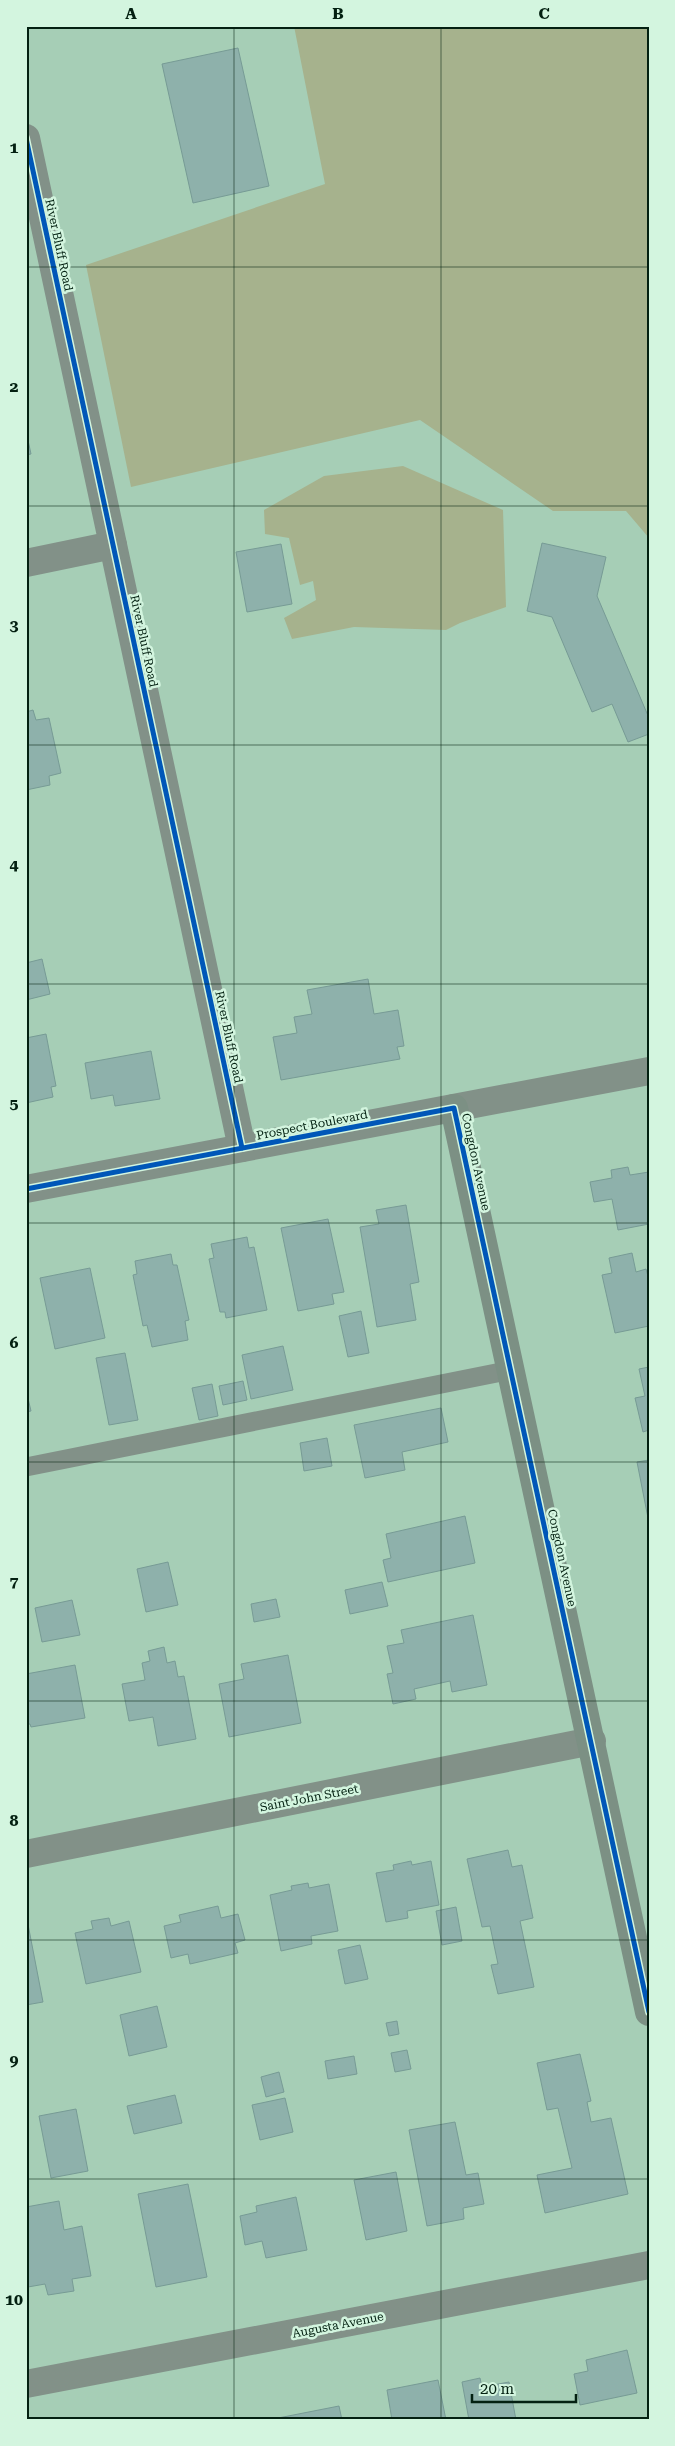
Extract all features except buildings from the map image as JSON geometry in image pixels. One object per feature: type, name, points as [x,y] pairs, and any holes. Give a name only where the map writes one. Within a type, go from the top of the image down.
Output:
[{"type":"street","name":"River Bluff Road","points":[[26,138],[242,1148]]},
{"type":"street","points":[[26,563],[114,545]]},
{"type":"street","name":"Prospect Boulevard","points":[[26,1189],[649,1071]]},
{"type":"street","name":"Congdon Avenue","points":[[454,1108],[649,2012]]},
{"type":"street","name":"Saint John Street","points":[[26,1854],[592,1742]]},
{"type":"street","name":"Augusta Avenue","points":[[26,2384],[649,2264]]},
{"type":"lane","points":[[26,1467],[511,1370]]},
{"type":"green space","points":[[294,26],[649,26],[649,538],[626,511],[553,511],[420,420],[131,487],[86,265],[325,184]]},
{"type":"green space","points":[[403,466],[503,510],[506,607],[460,623],[446,630],[354,627],[292,639],[284,618],[316,600],[313,581],[300,585],[289,538],[265,534],[264,510],[324,476]]},
{"type":"cycle path","points":[[26,138],[242,1148]]},
{"type":"cycle path","points":[[26,1189],[454,1108],[649,2012]]}]
